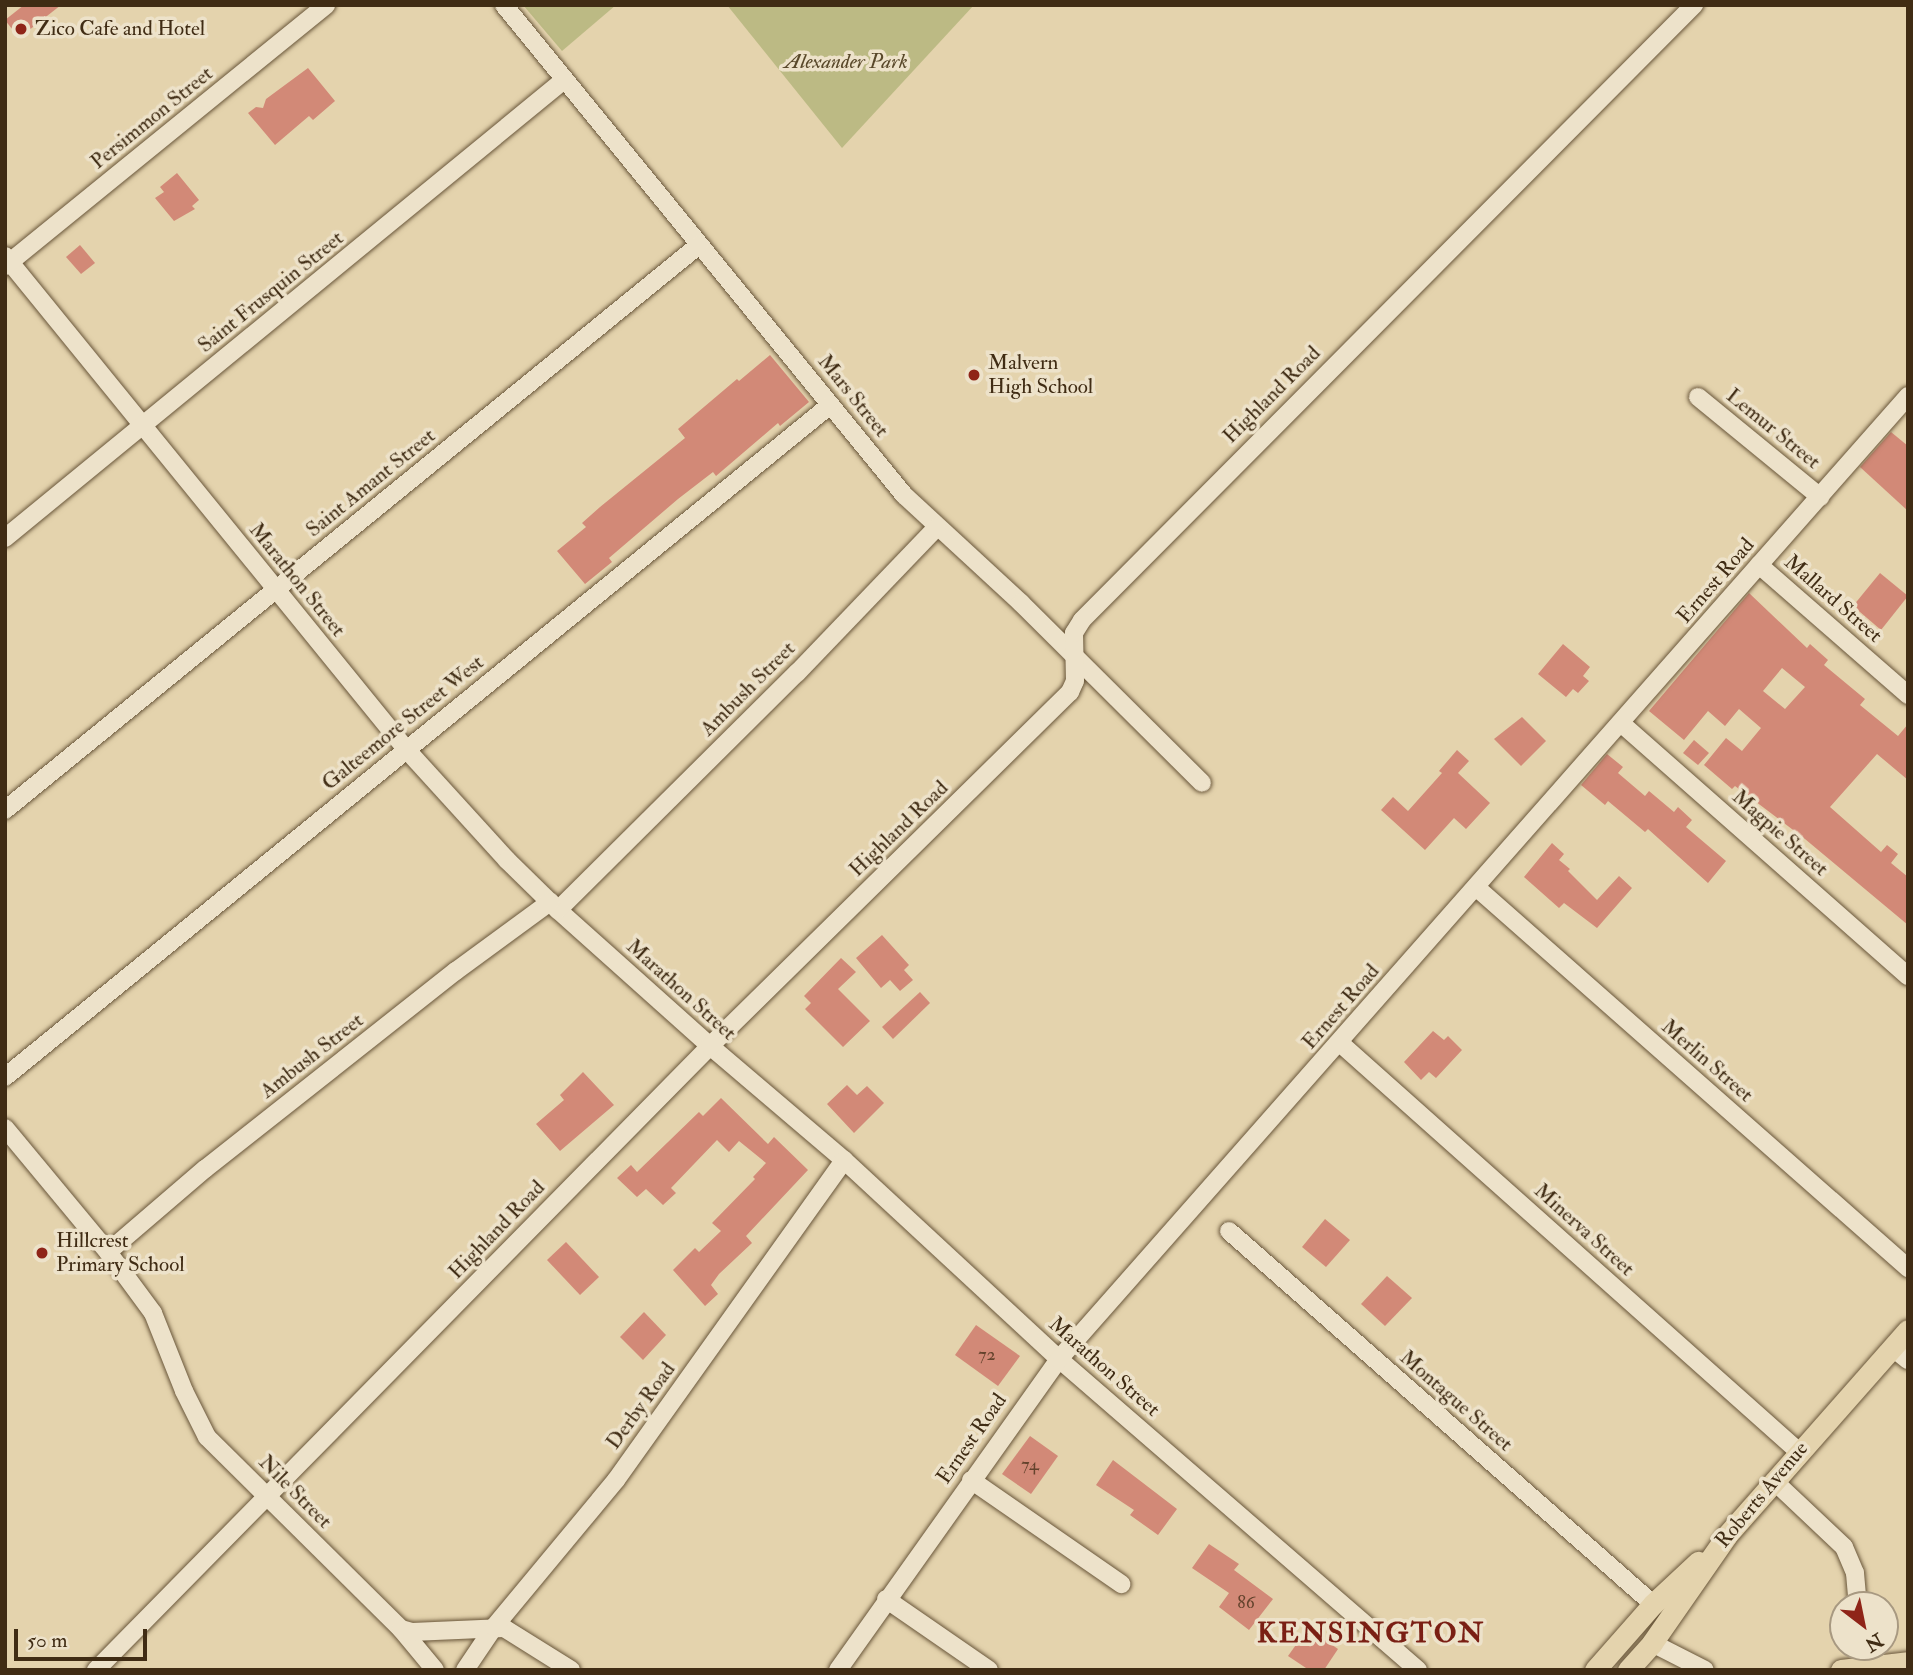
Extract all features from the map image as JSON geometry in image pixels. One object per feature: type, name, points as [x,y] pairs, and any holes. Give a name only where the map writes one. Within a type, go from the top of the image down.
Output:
[{"type":"main road","name":"Roberts Avenue","points":[[1628,1670],[1652,1643],[1727,1535],[1798,1451],[1900,1354],[1908,1330]]},
{"type":"main road","points":[[1595,1670],[1653,1604],[1727,1535]]},
{"type":"street","name":"Persimmon Street","points":[[7,261],[326,5]]},
{"type":"street","name":"Mars Street","points":[[504,5],[904,495],[1073,655],[1202,783]]},
{"type":"street","name":"Highland Road","points":[[96,1670],[710,1046],[1070,692],[1075,681],[1073,655],[1077,627],[1094,606],[1694,5]]},
{"type":"street","name":"Saint Frusquin Street","points":[[5,538],[564,80]]},
{"type":"street","name":"Saint Amant Street","points":[[5,810],[699,245]]},
{"type":"street","name":"Marathon Street","points":[[7,261],[406,749],[507,860],[554,906],[710,1046],[844,1160],[1059,1359],[1418,1670]]},
{"type":"street","name":"Lemur Street","points":[[1698,397],[1820,496]]},
{"type":"street","name":"Galteemore Street West","points":[[5,1077],[830,405]]},
{"type":"street","name":"Ernest Road","points":[[838,1670],[1059,1359],[1622,724],[1820,496],[1905,406]]},
{"type":"street","name":"Ambush Street","points":[[108,1252],[205,1169],[456,971],[554,906],[797,673],[937,527]]},
{"type":"street","name":"Mallard Street","points":[[1759,565],[1908,695]]},
{"type":"street","name":"Magpie Street","points":[[1622,724],[1908,976]]},
{"type":"street","name":"Merlin Street","points":[[1477,888],[1908,1268]]},
{"type":"street","name":"Minerva Street","points":[[1340,1043],[1798,1451]]},
{"type":"street","name":"Nile Street","points":[[5,1128],[108,1252],[160,1324],[199,1426],[401,1629],[435,1670]]},
{"type":"street","name":"Derby Road","points":[[465,1670],[494,1628],[616,1480],[844,1160]]},
{"type":"street","name":"Montague Street","points":[[1229,1231],[1653,1604]]},
{"type":"street","points":[[971,1480],[1121,1584]]},
{"type":"street","points":[[1774,1482],[1844,1547],[1855,1573],[1857,1591]]},
{"type":"street","points":[[886,1599],[989,1670]]},
{"type":"street","points":[[401,1629],[412,1632],[494,1628],[513,1632],[570,1670]]},
{"type":"street","points":[[1652,1643],[1704,1670]]},
{"type":"green space","points":[[523,5],[616,5],[562,51]]},
{"type":"green space","name":"Alexander Park","points":[[727,5],[974,5],[842,148]]},
{"type":"building","name":"Zico Cafe and Hotel","points":[[24,5],[61,5],[19,38],[5,20]]},
{"type":"building","points":[[308,68],[335,101],[313,120],[309,116],[275,145],[248,113],[256,107],[263,108],[266,99]]},
{"type":"building","points":[[177,173],[199,200],[192,206],[195,209],[174,221],[155,198],[164,192],[160,187]]},
{"type":"building","points":[[80,245],[95,263],[81,274],[66,257]]},
{"type":"building","points":[[770,355],[809,402],[780,426],[778,423],[716,476],[713,472],[678,499],[609,558],[612,562],[585,584],[557,551],[586,527],[582,523],[600,507],[685,438],[678,429]]},
{"type":"building","points":[[1891,432],[1908,446],[1908,511],[1860,467]]},
{"type":"building","points":[[1880,573],[1908,596],[1881,630],[1853,606]]},
{"type":"building","points":[[1749,593],[1807,648],[1810,644],[1828,660],[1824,665],[1865,699],[1860,705],[1898,736],[1908,724],[1908,780],[1877,754],[1830,807],[1881,852],[1887,845],[1898,854],[1891,863],[1908,877],[1908,925],[1805,839],[1735,786],[1732,789],[1704,765],[1726,738],[1742,751],[1761,728],[1739,709],[1725,726],[1708,711],[1684,740],[1649,711]],"holes":[[[1782,668],[1805,687],[1785,709],[1763,691]]]},
{"type":"building","points":[[1563,644],[1590,667],[1583,676],[1589,681],[1578,693],[1573,689],[1566,697],[1538,674]]},
{"type":"building","points":[[1522,717],[1546,741],[1521,766],[1494,739]]},
{"type":"building","points":[[1694,740],[1709,753],[1698,765],[1683,753]]},
{"type":"building","points":[[1457,750],[1469,761],[1458,773],[1490,803],[1466,829],[1454,818],[1425,850],[1381,810],[1393,797],[1408,811],[1442,773],[1439,771]]},
{"type":"building","points":[[1607,754],[1623,767],[1618,773],[1645,796],[1649,791],[1674,812],[1678,807],[1692,820],[1686,827],[1726,861],[1708,883],[1648,829],[1645,832],[1608,801],[1605,805],[1581,785]]},
{"type":"building","points":[[1552,843],[1564,854],[1559,860],[1597,900],[1619,876],[1632,888],[1597,928],[1564,903],[1559,908],[1524,877]]},
{"type":"building","points":[[882,935],[909,965],[904,970],[913,980],[900,991],[890,980],[881,988],[856,958]]},
{"type":"building","points":[[841,958],[856,972],[838,989],[870,1021],[843,1047],[805,1009],[811,1003],[804,996]]},
{"type":"building","points":[[920,992],[930,1003],[893,1039],[882,1027]]},
{"type":"building","points":[[1433,1031],[1444,1040],[1448,1036],[1462,1050],[1436,1078],[1429,1072],[1421,1080],[1404,1062]]},
{"type":"building","points":[[583,1072],[614,1105],[560,1151],[536,1124],[564,1100],[560,1095]]},
{"type":"building","points":[[847,1085],[857,1095],[867,1086],[884,1103],[854,1133],[827,1104]]},
{"type":"building","points":[[721,1098],[768,1144],[774,1137],[808,1170],[746,1236],[752,1243],[719,1274],[711,1285],[718,1294],[705,1306],[673,1270],[695,1248],[699,1252],[721,1231],[712,1223],[755,1179],[753,1177],[766,1163],[739,1141],[729,1152],[717,1140],[671,1188],[676,1193],[663,1205],[646,1189],[637,1197],[617,1178],[631,1165],[637,1172],[699,1112],[703,1116]]},
{"type":"building","points":[[1325,1219],[1350,1240],[1326,1267],[1302,1247]]},
{"type":"building","points":[[566,1242],[599,1277],[580,1295],[547,1260]]},
{"type":"building","points":[[1387,1276],[1412,1298],[1385,1326],[1361,1304]]},
{"type":"building","points":[[644,1312],[666,1335],[643,1360],[620,1337]]},
{"type":"building","points":[[976,1325],[1020,1356],[998,1386],[955,1355]]},
{"type":"building","points":[[1030,1436],[1058,1456],[1031,1494],[1002,1474]]},
{"type":"building","points":[[1113,1460],[1177,1509],[1158,1535],[1130,1515],[1134,1510],[1096,1485]]},
{"type":"building","points":[[1209,1544],[1239,1564],[1234,1570],[1273,1599],[1249,1630],[1219,1607],[1229,1593],[1192,1568]]},
{"type":"building","points":[[1308,1628],[1338,1649],[1324,1670],[1309,1670],[1288,1656]]},
{"type":"place","name":"Zico Cafe and Hotel","points":[[21,29]]},
{"type":"place","name":"Malvern High School","points":[[974,375]]},
{"type":"place","name":"Hillcrest Primary School","points":[[42,1253]]},
{"type":"district","name":"KENSINGTON","points":[[1371,1634]]}]
